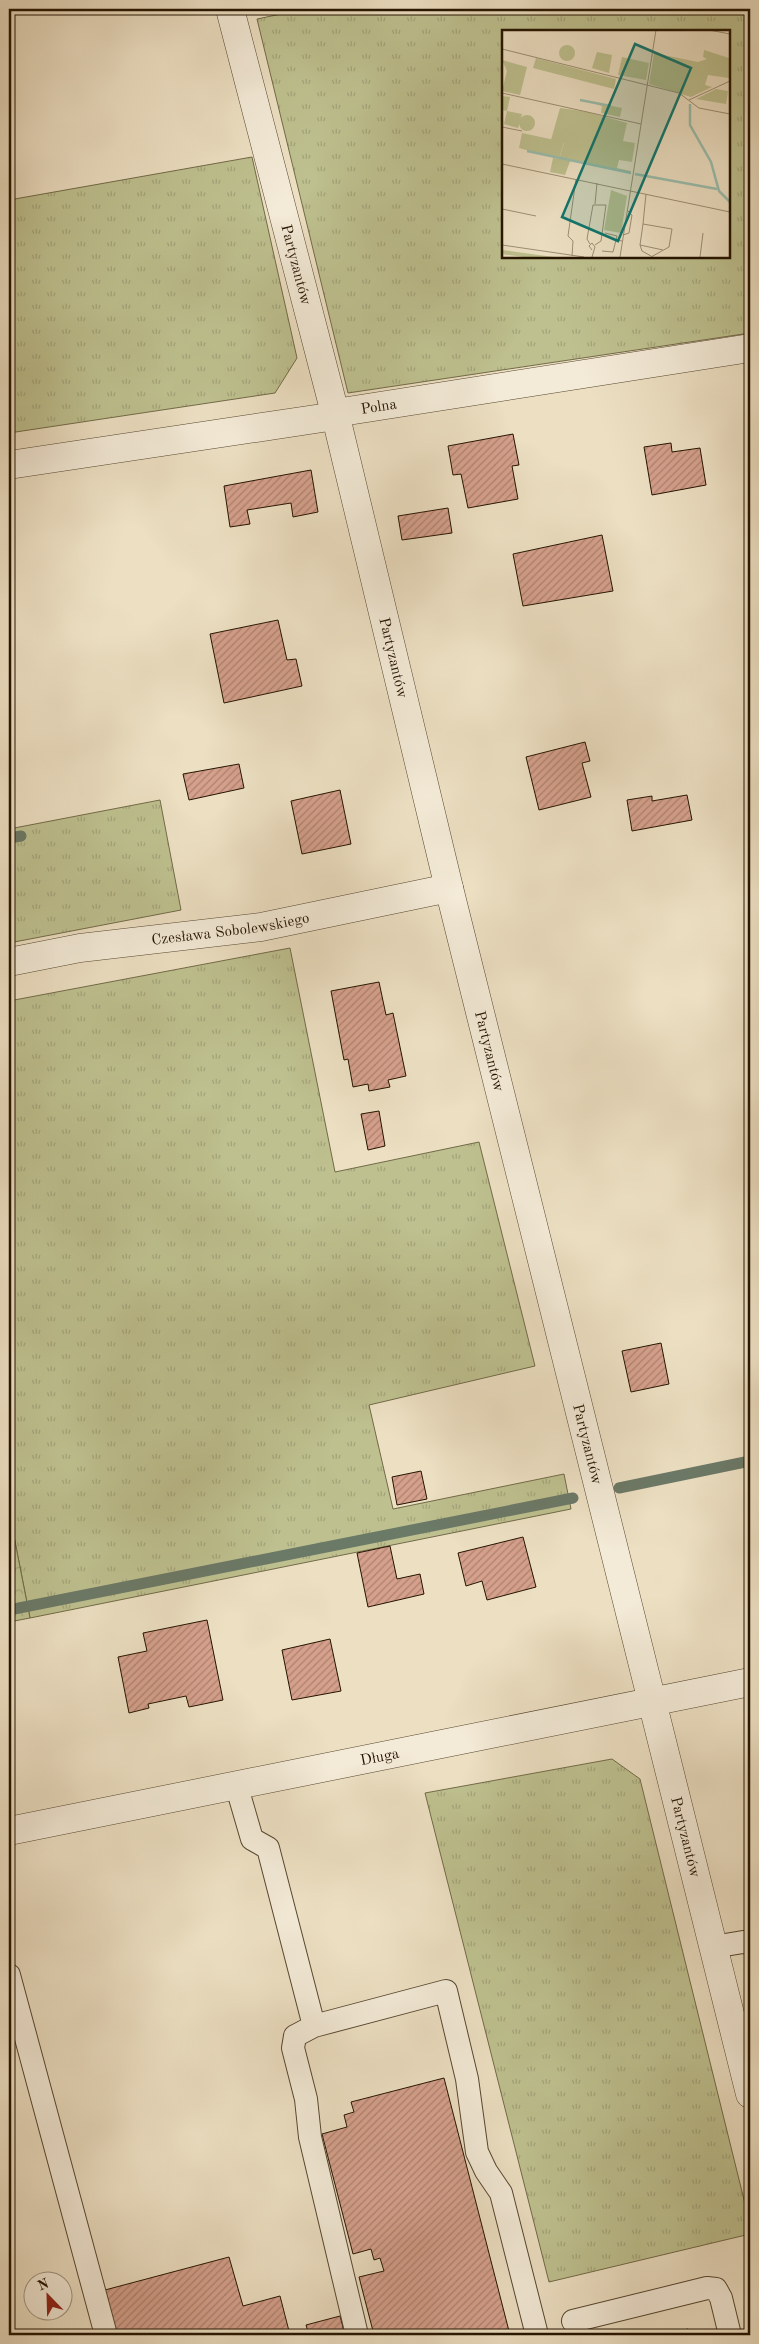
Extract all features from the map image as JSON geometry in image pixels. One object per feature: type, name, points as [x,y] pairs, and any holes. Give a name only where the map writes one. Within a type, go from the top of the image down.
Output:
[{"type":"street","name":"Partyzantów","points":[[230,9],[336,413],[449,888],[650,1700],[750,2094]]},
{"type":"street","name":"Polna","points":[[9,465],[329,417],[336,413],[750,348]]},
{"type":"street","name":"Czesława Sobolewskiego","points":[[9,962],[80,948],[261,926],[449,888]]},
{"type":"street","name":"Długa","points":[[9,1830],[650,1700],[750,1682]]},
{"type":"lane","points":[[236,1784],[252,1840],[268,1848],[314,2026]]},
{"type":"lane","points":[[713,1947],[743,1942],[750,1943]]},
{"type":"lane","points":[[9,1975],[106,2335]]},
{"type":"lane","points":[[357,2335],[310,2138],[306,2099],[293,2048],[295,2036],[314,2026],[446,1991],[468,2079],[477,2152],[486,2171],[501,2193],[537,2335]]},
{"type":"lane","points":[[573,2321],[707,2288],[716,2289],[721,2298],[730,2335]]},
{"type":"lane","points":[[736,2335],[750,2332]]},
{"type":"green space","points":[[305,9],[750,9],[750,333],[348,393],[257,19]]},
{"type":"green space","points":[[252,157],[297,358],[275,393],[9,433],[9,200]]},
{"type":"green space","points":[[160,800],[181,910],[9,943],[9,829]]},
{"type":"green space","points":[[290,948],[335,1172],[479,1142],[535,1366],[369,1405],[393,1509],[564,1474],[571,1509],[30,1618],[9,1511],[9,1001]]},
{"type":"green space","points":[[9,1511],[30,1618],[9,1622]]},
{"type":"green space","points":[[612,1759],[640,1779],[750,2224],[750,2234],[549,2282],[425,1793]]},
{"type":"building","points":[[513,434],[519,465],[512,466],[518,499],[468,508],[461,474],[453,475],[448,446]]},
{"type":"building","points":[[671,443],[672,452],[700,448],[706,485],[652,495],[644,447]]},
{"type":"building","points":[[311,470],[318,512],[293,517],[291,503],[247,510],[250,524],[230,527],[224,486]]},
{"type":"building","points":[[448,508],[452,533],[402,540],[398,516]]},
{"type":"building","points":[[602,535],[613,591],[523,606],[513,554]]},
{"type":"building","points":[[278,620],[287,660],[296,659],[302,686],[224,703],[210,634]]},
{"type":"building","points":[[585,742],[590,761],[582,763],[591,797],[539,810],[526,757]]},
{"type":"building","points":[[239,764],[244,788],[189,800],[183,774]]},
{"type":"building","points":[[340,790],[351,844],[302,854],[291,801]]},
{"type":"building","points":[[687,795],[692,820],[632,831],[627,800],[652,796],[652,801]]},
{"type":"building","points":[[379,982],[386,1015],[393,1013],[406,1076],[388,1080],[390,1087],[369,1091],[368,1084],[353,1087],[348,1059],[344,1060],[331,991]]},
{"type":"building","points":[[379,1111],[385,1146],[368,1150],[361,1114]]},
{"type":"building","points":[[661,1343],[669,1384],[631,1392],[622,1351]]},
{"type":"building","points":[[421,1471],[427,1499],[397,1505],[392,1477]]},
{"type":"building","points":[[523,1537],[536,1587],[487,1600],[482,1581],[466,1586],[458,1553]]},
{"type":"building","points":[[390,1546],[397,1579],[420,1574],[424,1594],[368,1607],[357,1553]]},
{"type":"building","points":[[207,1620],[223,1700],[189,1707],[186,1696],[148,1704],[149,1708],[129,1713],[118,1657],[147,1651],[143,1633]]},
{"type":"building","points":[[330,1639],[341,1691],[292,1700],[282,1650]]},
{"type":"building","points":[[444,2078],[510,2335],[374,2335],[359,2277],[384,2271],[380,2258],[374,2260],[371,2249],[353,2254],[322,2134],[347,2127],[344,2115],[354,2112],[351,2102]]},
{"type":"building","points":[[229,2257],[243,2306],[280,2296],[290,2335],[117,2335],[105,2290]]},
{"type":"building","points":[[340,2316],[345,2335],[309,2335],[306,2325]]},
{"type":"building","points":[[688,2329],[690,2335],[663,2335]]},
{"type":"waterway","points":[[9,838],[21,836]]},
{"type":"waterway","points":[[619,1488],[750,1461]]},
{"type":"waterway","points":[[9,1610],[573,1498]]}]
